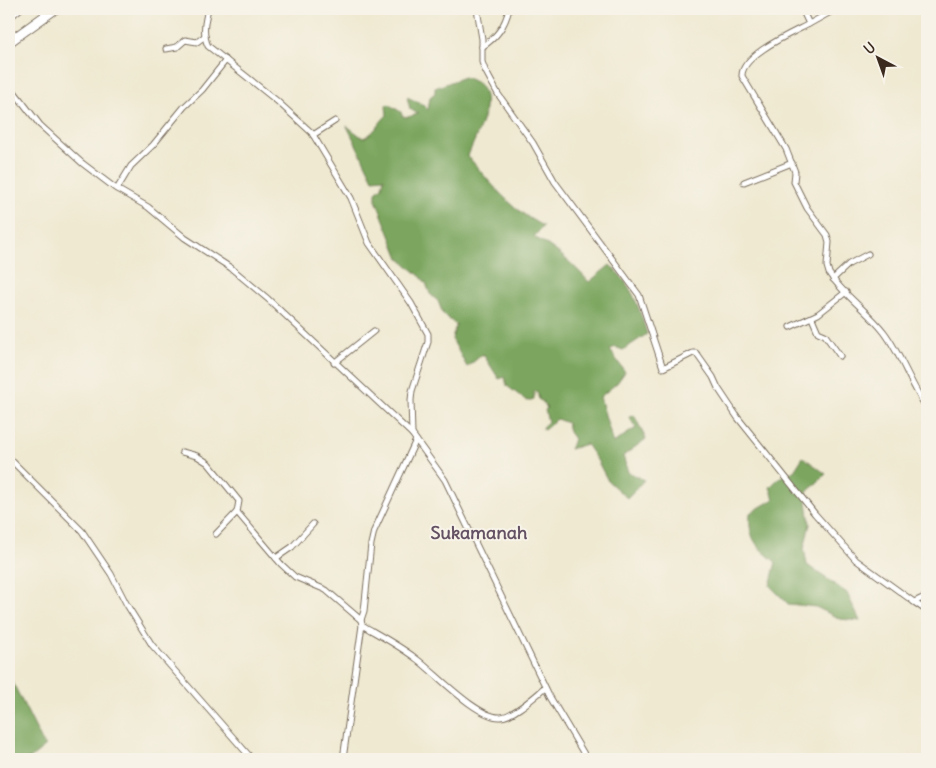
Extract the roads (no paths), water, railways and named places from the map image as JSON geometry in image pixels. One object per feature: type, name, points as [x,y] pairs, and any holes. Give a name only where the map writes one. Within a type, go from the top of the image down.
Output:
[{"type":"main road","points":[[9,42],[55,9]]},
{"type":"street","points":[[9,18],[20,9]]},
{"type":"street","points":[[118,9],[127,9]]},
{"type":"street","points":[[208,9],[204,24],[208,46],[278,101],[313,135],[351,198],[369,244],[412,303],[428,334],[428,342],[412,391],[412,434]]},
{"type":"street","points":[[478,9],[482,62],[485,70],[498,94],[533,142],[570,202],[639,295],[663,368],[692,353],[696,353],[738,418],[814,514],[856,560],[927,611]]},
{"type":"street","points":[[482,47],[491,41],[503,27],[509,9]]},
{"type":"street","points":[[802,9],[809,24]]},
{"type":"street","points":[[836,9],[754,55],[747,61],[742,72],[743,79],[776,132],[792,163],[794,182],[803,200],[828,238],[827,270],[833,279],[872,318],[888,338],[904,363],[916,391],[927,408]]},
{"type":"street","points":[[166,49],[177,47],[185,40],[197,42],[205,36]]},
{"type":"street","points":[[117,188],[131,166],[154,144],[184,106],[202,90],[226,60]]},
{"type":"street","points":[[9,85],[40,125],[82,163],[148,207],[185,238],[231,268],[412,434],[445,480],[545,688],[587,759]]},
{"type":"street","points":[[313,135],[335,122]]},
{"type":"street","points":[[744,182],[792,163]]},
{"type":"street","points":[[833,279],[849,264],[868,254]]},
{"type":"street","points":[[790,327],[812,318],[846,292]]},
{"type":"street","points":[[812,318],[818,332],[825,335],[840,356]]},
{"type":"street","points":[[334,363],[374,331]]},
{"type":"street","points":[[343,759],[364,610],[371,544],[374,531],[416,440]]},
{"type":"street","points":[[182,452],[202,458],[216,471],[239,501],[237,512],[216,534]]},
{"type":"street","points":[[9,458],[82,531],[111,574],[152,646],[252,759]]},
{"type":"street","points":[[237,512],[276,558],[295,577],[326,590],[361,622],[416,658],[470,704],[495,716],[507,715],[528,702],[545,688]]},
{"type":"street","points":[[276,558],[292,546],[314,524]]},
{"type":"street","points":[[914,602],[927,596]]},
{"type":"district","name":"Sukamanah","points":[[479,533]]}]
